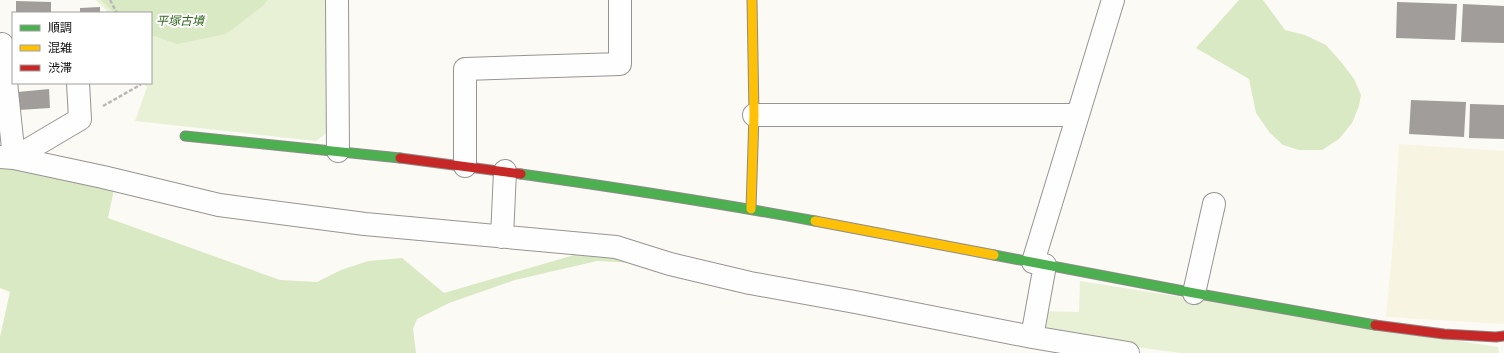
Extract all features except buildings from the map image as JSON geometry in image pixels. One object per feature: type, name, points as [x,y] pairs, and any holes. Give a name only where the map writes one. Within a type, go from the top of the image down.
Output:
[{"type":"street","points":[[336,0],[338,151]]},
{"type":"street","points":[[465,166],[465,69],[620,64],[620,0]]},
{"type":"street","points":[[751,209],[754,115],[752,0]]},
{"type":"street","points":[[1032,337],[1039,263],[1078,115],[1113,0]]},
{"type":"street","points":[[2,44],[7,158]]},
{"type":"street","points":[[7,158],[80,118],[78,84]]},
{"type":"street","points":[[754,115],[1078,115]]},
{"type":"street","points":[[186,136],[338,151],[465,166],[621,188],[751,209],[1194,293],[1367,324],[1444,334],[1496,337],[1504,336]]},
{"type":"street","points":[[7,158],[110,178],[220,205],[365,224],[616,247],[670,264],[750,283],[1032,337],[1128,353]]},
{"type":"street","points":[[502,237],[505,171]]},
{"type":"street","points":[[1194,293],[1214,204]]},
{"type":"path","points":[[110,0],[116,12]]},
{"type":"path","points":[[80,118],[140,84]]},
{"type":"shaded area","points":[[1399,144],[1504,151],[1504,324],[1386,317],[1393,242]]},
{"type":"green space","points":[[96,0],[329,0],[329,131],[316,141],[135,121],[147,87],[142,84],[152,84],[152,12],[108,12]]},
{"type":"green space","name":"平塚古墳","points":[[101,0],[267,0],[265,4],[226,34],[177,44],[152,35],[152,12],[113,12]]},
{"type":"green space","points":[[1239,0],[1263,0],[1285,30],[1305,35],[1326,45],[1354,79],[1361,95],[1359,106],[1352,123],[1339,139],[1322,150],[1299,150],[1283,145],[1270,133],[1256,113],[1249,79],[1196,48]]},
{"type":"green space","points":[[0,164],[114,189],[108,218],[280,280],[317,282],[341,270],[368,261],[402,258],[444,293],[574,255],[601,252],[635,263],[597,261],[515,280],[449,303],[417,319],[413,329],[416,353],[0,353],[0,337],[10,292],[0,288]]},
{"type":"green space","points":[[1080,281],[1498,347],[1499,353],[1180,353],[1048,335],[1041,325],[1042,311],[1079,312]]},
{"type":"traffic: fast","points":[[185,136],[400,158]]},
{"type":"traffic: fast","points":[[521,174],[669,196],[815,221]]},
{"type":"traffic: fast","points":[[994,255],[1194,293],[1375,325]]},
{"type":"traffic: slow","points":[[751,209],[754,115],[752,0]]},
{"type":"traffic: slow","points":[[815,221],[994,255]]},
{"type":"traffic: jam","points":[[400,158],[521,174]]},
{"type":"traffic: jam","points":[[1375,325],[1444,334],[1496,337],[1504,336]]}]
